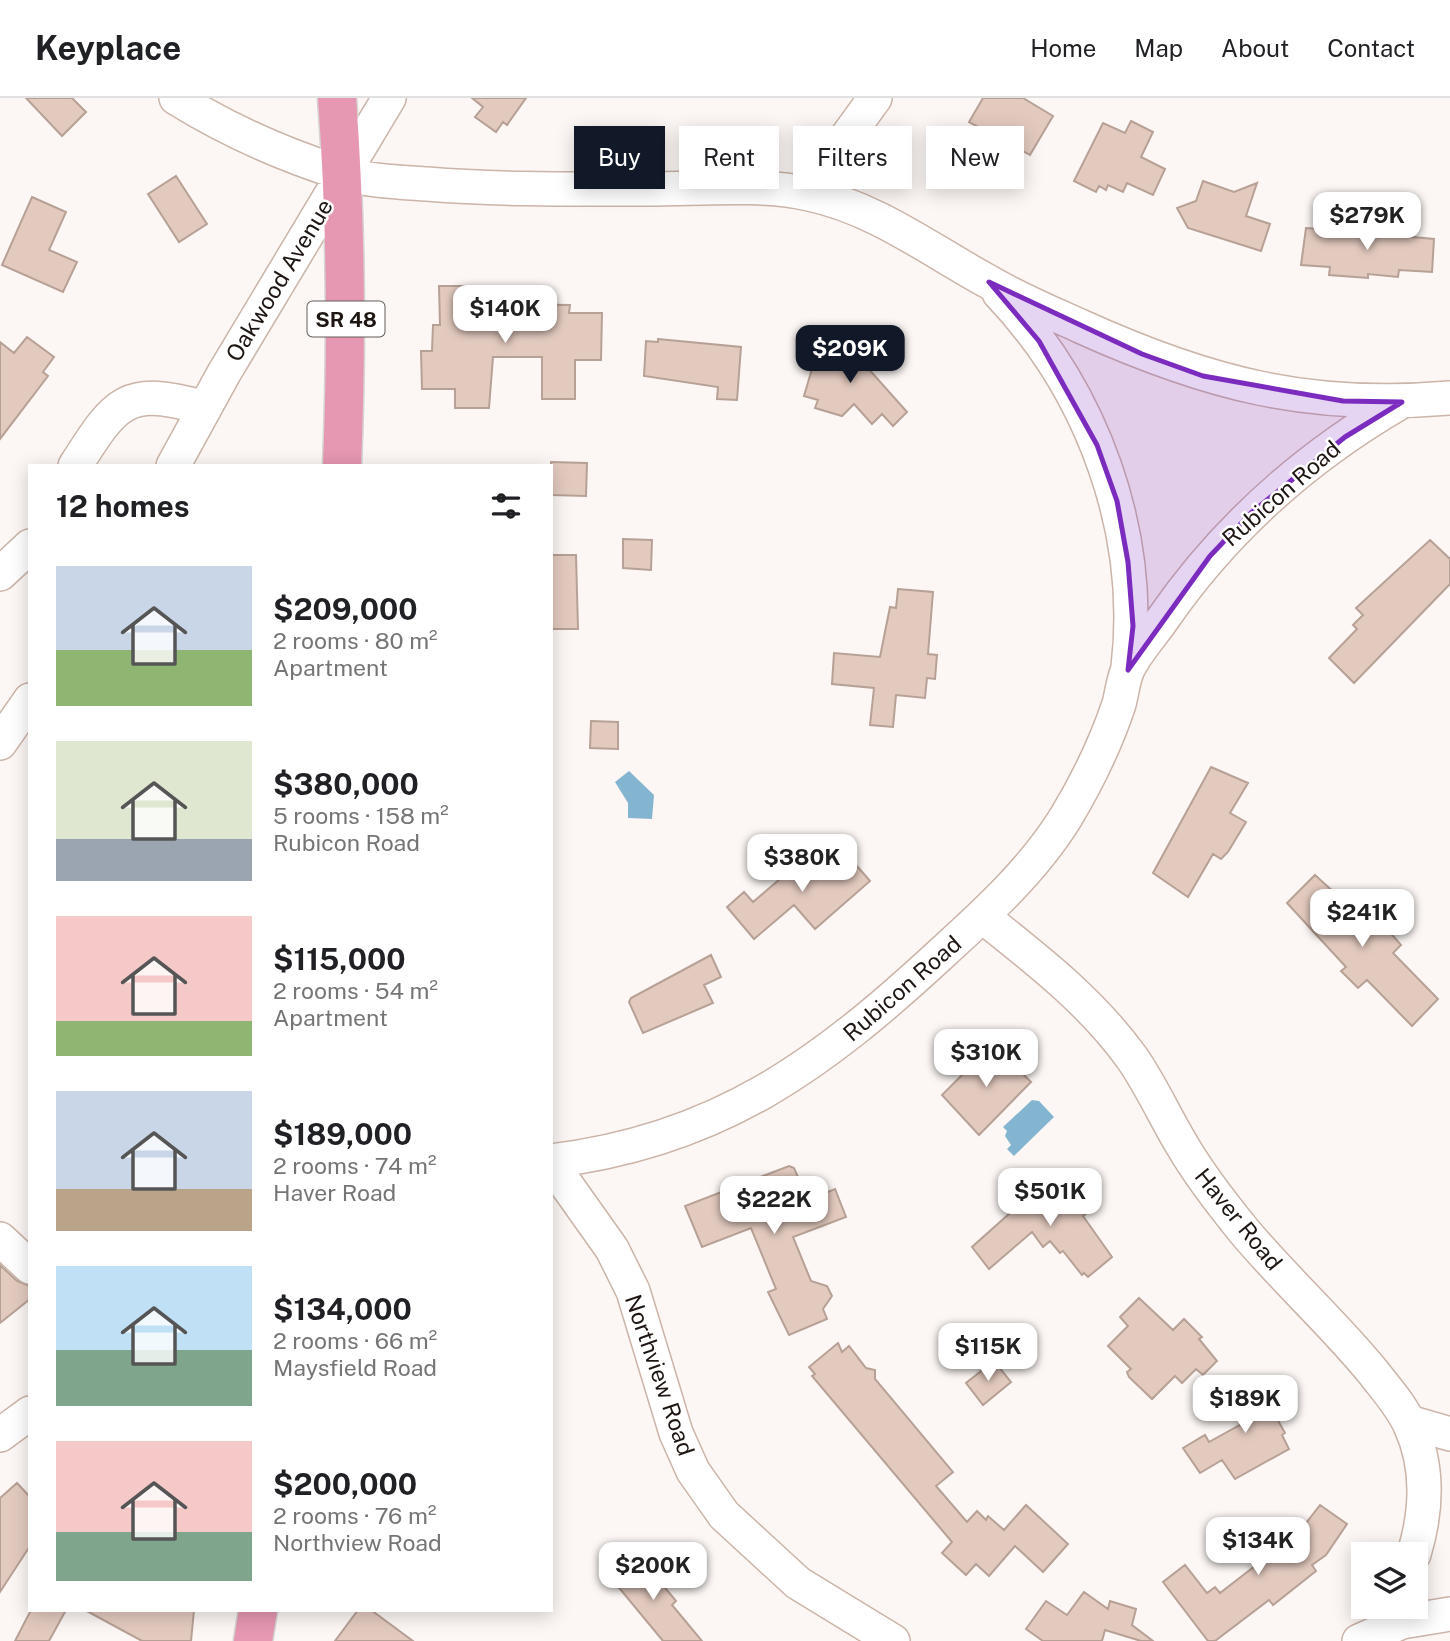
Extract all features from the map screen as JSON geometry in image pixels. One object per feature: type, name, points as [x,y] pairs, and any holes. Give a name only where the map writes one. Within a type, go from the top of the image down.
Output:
[{"type":"main road","name":"SR 48","points":[[337,98],[347,336],[342,464]]},
{"type":"main road","points":[[253,1641],[258,1612]]},
{"type":"street","points":[[176,98],[237,131],[342,173],[397,182],[464,187],[752,189],[806,193],[844,203],[884,220],[989,282],[1142,354],[1203,376],[1261,390],[1329,399],[1402,402],[1450,398]]},
{"type":"street","name":"Oakwood Avenue","points":[[174,464],[342,173],[389,98]]},
{"type":"street","points":[[806,193],[875,98]]},
{"type":"street","name":"Rubicon Road","points":[[553,1162],[587,1157],[669,1134],[731,1110],[773,1089],[822,1057],[878,1012],[982,916],[1032,863],[1065,818],[1094,765],[1128,670],[1133,626],[1128,562],[1117,502],[1097,445],[1071,392],[1039,341],[989,282]]},
{"type":"street","points":[[76,464],[110,418],[136,399],[158,397],[205,408]]},
{"type":"street","name":"Rubicon Road","points":[[1128,670],[1210,556],[1251,513],[1345,436],[1402,402]]},
{"type":"street","points":[[0,574],[28,548]]},
{"type":"street","points":[[2,735],[28,702]]},
{"type":"street","name":"Haver Road","points":[[982,916],[1042,964],[1102,1020],[1133,1059],[1183,1147],[1219,1200],[1264,1254],[1361,1357],[1409,1422],[1418,1447],[1424,1484],[1422,1522],[1417,1542]]},
{"type":"street","name":"Northview Road","points":[[553,1165],[612,1249],[634,1291],[676,1433],[693,1471],[718,1506],[754,1546],[798,1583],[892,1641]]},
{"type":"street","points":[[0,1239],[28,1265]]},
{"type":"street","points":[[0,1435],[28,1414]]},
{"type":"street","points":[[1409,1422],[1450,1434]]},
{"type":"street","points":[[1363,1638],[1413,1619],[1450,1614]]},
{"type":"street","points":[[1363,1638],[1379,1619]]},
{"type":"highlighted area","points":[[989,282],[1142,354],[1203,376],[1343,401],[1402,402],[1345,437],[1251,513],[1210,556],[1128,670],[1133,626],[1128,562],[1117,501],[1097,445],[1039,341]]},
{"type":"water","points":[[629,771],[654,795],[652,819],[628,818],[628,803],[615,782]]},
{"type":"water","points":[[1032,1100],[1039,1101],[1054,1117],[1014,1156],[1007,1149],[1011,1145],[1003,1127]]},
{"type":"building","points":[[26,98],[72,98],[86,112],[62,136]]},
{"type":"building","points":[[472,98],[526,98],[507,125],[503,122],[496,132],[475,117],[483,107]]},
{"type":"building","points":[[983,98],[1023,98],[1053,116],[1030,155],[1024,152],[1024,126],[976,126],[969,122]]},
{"type":"building","points":[[1131,121],[1153,132],[1141,157],[1165,169],[1153,195],[1127,183],[1123,192],[1108,185],[1106,190],[1099,186],[1096,192],[1074,181],[1103,123],[1125,133]]},
{"type":"building","points":[[176,176],[207,224],[179,242],[148,194]]},
{"type":"building","points":[[1203,181],[1234,192],[1257,183],[1246,216],[1270,224],[1261,251],[1188,228],[1177,208],[1196,201]]},
{"type":"building","points":[[32,197],[66,212],[49,250],[77,262],[63,292],[2,265]]},
{"type":"building","points":[[1369,226],[1403,228],[1402,236],[1434,239],[1432,272],[1399,270],[1398,277],[1368,274],[1368,278],[1329,275],[1330,267],[1301,265],[1306,228],[1369,232]]},
{"type":"building","points":[[439,286],[477,286],[477,304],[570,305],[569,313],[602,313],[601,360],[575,360],[575,399],[542,399],[542,357],[493,357],[489,408],[455,408],[455,389],[422,389],[421,351],[432,351],[433,325],[440,325]]},
{"type":"building","points":[[865,335],[858,357],[907,412],[893,426],[882,414],[872,424],[854,404],[842,416],[815,408],[818,400],[804,396],[819,345],[839,351]]},
{"type":"building","points":[[27,337],[54,357],[43,372],[48,376],[0,439],[0,342],[14,353]]},
{"type":"building","points":[[658,339],[741,347],[737,400],[717,399],[718,387],[644,376],[646,341],[658,342]]},
{"type":"building","points":[[587,463],[586,496],[553,495],[551,464]]},
{"type":"building","points":[[623,539],[652,540],[651,570],[623,568]]},
{"type":"building","points":[[1430,540],[1450,559],[1450,584],[1354,683],[1329,658],[1357,629],[1353,625],[1363,615],[1356,608]]},
{"type":"building","points":[[553,555],[576,555],[578,629],[553,629]]},
{"type":"building","points":[[898,589],[933,592],[928,654],[937,655],[935,679],[927,678],[925,698],[896,695],[893,727],[870,725],[874,688],[832,684],[834,653],[880,657],[890,607],[896,608]]},
{"type":"building","points":[[591,721],[618,722],[618,749],[590,748]]},
{"type":"building","points":[[1211,767],[1248,783],[1230,813],[1246,822],[1221,859],[1213,854],[1188,897],[1153,873]]},
{"type":"building","points":[[843,850],[870,881],[815,929],[794,905],[754,939],[727,907],[744,892],[753,902],[787,873],[782,867],[799,853],[816,873]]},
{"type":"building","points":[[1315,875],[1371,926],[1376,921],[1388,930],[1401,945],[1393,953],[1438,999],[1412,1026],[1367,980],[1358,988],[1341,971],[1346,967],[1287,903]]},
{"type":"building","points":[[711,955],[721,977],[704,985],[713,1003],[643,1033],[629,1002],[631,998]]},
{"type":"building","points":[[993,1044],[1031,1082],[979,1135],[942,1095]]},
{"type":"building","points":[[789,1166],[794,1168],[808,1200],[835,1189],[846,1217],[793,1237],[811,1281],[827,1286],[832,1296],[823,1309],[827,1319],[789,1335],[768,1292],[776,1289],[751,1228],[702,1247],[685,1206]]},
{"type":"building","points":[[1053,1180],[1064,1194],[1081,1181],[1099,1203],[1083,1216],[1112,1257],[1088,1277],[1084,1273],[1082,1275],[1063,1251],[1060,1253],[1050,1241],[1043,1247],[1032,1232],[989,1269],[972,1247],[1038,1188],[1040,1191]]},
{"type":"building","points":[[0,1265],[17,1281],[28,1285],[28,1301],[0,1323]]},
{"type":"building","points":[[1139,1298],[1173,1330],[1184,1319],[1202,1337],[1199,1339],[1217,1361],[1203,1375],[1196,1369],[1182,1383],[1175,1376],[1152,1399],[1129,1377],[1127,1372],[1131,1369],[1108,1346],[1128,1326],[1120,1317]]},
{"type":"building","points":[[838,1343],[842,1352],[849,1346],[866,1368],[875,1370],[875,1379],[953,1472],[936,1486],[967,1522],[977,1511],[986,1520],[988,1516],[1004,1530],[1026,1505],[1068,1544],[1043,1572],[1015,1546],[989,1576],[976,1564],[966,1575],[942,1553],[952,1542],[812,1376],[815,1374],[809,1367]]},
{"type":"building","points":[[994,1361],[1011,1382],[983,1405],[966,1383]]},
{"type":"building","points":[[1264,1378],[1283,1413],[1276,1417],[1285,1433],[1282,1435],[1289,1449],[1235,1479],[1222,1460],[1200,1473],[1183,1448],[1205,1435],[1209,1442],[1245,1422],[1231,1397]]},
{"type":"building","points":[[17,1483],[28,1495],[28,1549],[0,1592],[0,1498]]},
{"type":"building","points":[[1320,1505],[1347,1524],[1326,1555],[1312,1565],[1316,1571],[1273,1605],[1269,1600],[1215,1641],[1208,1641],[1163,1582],[1185,1565],[1207,1593],[1215,1587],[1220,1593],[1273,1552],[1268,1546],[1298,1521],[1303,1527]]},
{"type":"building","points":[[638,1555],[676,1601],[672,1605],[702,1641],[663,1641],[611,1578]]},
{"type":"building","points":[[1084,1592],[1108,1609],[1110,1601],[1136,1609],[1132,1625],[1153,1641],[1141,1641],[1105,1630],[1102,1641],[1043,1641],[1026,1629],[1046,1601],[1067,1615]]},
{"type":"building","points":[[30,1612],[65,1612],[49,1641],[15,1641]]},
{"type":"building","points":[[89,1612],[194,1612],[191,1641],[142,1641]]},
{"type":"building","points":[[357,1612],[374,1612],[413,1641],[335,1641]]}]
